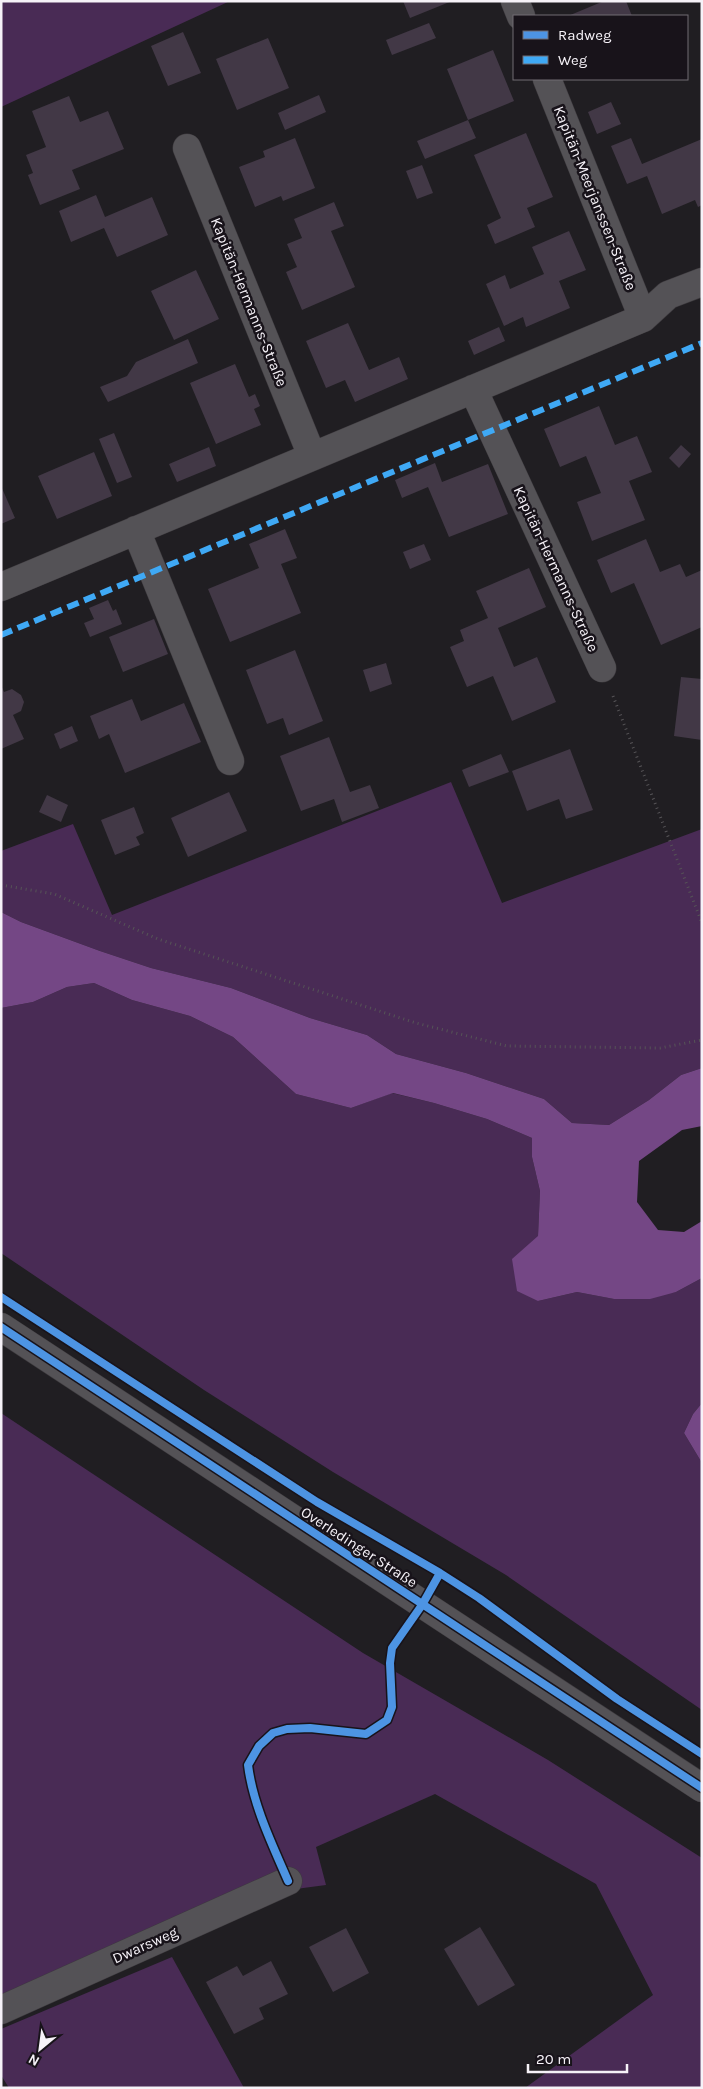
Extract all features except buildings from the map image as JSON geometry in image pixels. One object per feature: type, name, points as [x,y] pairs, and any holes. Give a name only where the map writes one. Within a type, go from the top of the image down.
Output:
[{"type":"street","points":[[515,1],[521,15]]},
{"type":"street","name":"Kapitän-Meerjanssen-Straße","points":[[547,80],[643,318]]},
{"type":"street","name":"Kapitän-Hermanns-Straße","points":[[187,148],[312,456]]},
{"type":"street","points":[[1,587],[643,318],[668,295],[702,282]]},
{"type":"street","name":"Kapitän-Hermanns-Straße","points":[[473,389],[602,668]]},
{"type":"street","points":[[136,530],[230,761]]},
{"type":"street","name":"Overledinger Straße","points":[[1,1328],[702,1788]]},
{"type":"street","name":"Dwarsweg","points":[[1,2010],[288,1881]]},
{"type":"path","points":[[602,668],[702,923]]},
{"type":"path","points":[[1,885],[54,894],[158,939],[416,1023],[507,1046],[660,1048],[702,1040]]},
{"type":"shaded area","points":[[1,1],[230,1],[1,107]]},
{"type":"shaded area","points":[[451,782],[502,903],[702,829],[702,1068],[681,1075],[649,1100],[609,1125],[572,1123],[544,1099],[466,1073],[396,1054],[367,1035],[310,1018],[231,988],[151,968],[100,951],[21,922],[1,912],[1,851],[73,824],[112,915]]},
{"type":"shaded area","points":[[1,912],[21,922],[100,951],[151,968],[231,988],[310,1018],[367,1035],[396,1054],[466,1073],[544,1099],[572,1123],[609,1125],[649,1100],[681,1075],[702,1068],[702,1126],[682,1130],[639,1161],[637,1202],[658,1230],[684,1232],[702,1221],[702,1278],[676,1292],[650,1299],[614,1299],[577,1292],[538,1301],[517,1291],[512,1259],[538,1236],[540,1191],[532,1157],[532,1138],[487,1119],[393,1093],[351,1108],[296,1094],[233,1037],[190,1016],[132,1000],[94,983],[67,987],[33,1002],[1,1008]]},
{"type":"shaded area","points":[[94,983],[132,1000],[190,1016],[233,1037],[296,1094],[351,1108],[392,1093],[487,1119],[532,1138],[532,1157],[540,1191],[538,1301],[577,1292],[614,1299],[676,1292],[702,1278],[702,1403],[693,1414],[684,1433],[702,1463],[702,1710],[506,1575],[333,1472],[204,1390],[1,1253],[1,1008],[33,1002],[67,987]]},
{"type":"shaded area","points":[[702,1403],[702,1463],[684,1433],[693,1414]]},
{"type":"shaded area","points":[[1,1413],[363,1653],[548,1760],[702,1858],[702,2088],[525,2088],[653,1995],[596,1884],[435,1794],[316,1847],[326,1885],[235,1897],[1,1998]]},
{"type":"shaded area","points":[[172,1957],[244,2088],[9,2088],[1,2075],[1,2029]]},
{"type":"marked path","points":[[1,635],[702,343]]},
{"type":"cycle path","points":[[1,1297],[317,1502],[440,1573],[479,1598],[617,1699],[702,1754]]},
{"type":"cycle path","points":[[1,1327],[702,1788]]},
{"type":"cycle path","points":[[288,1881],[259,1810],[250,1780],[248,1765],[259,1746],[273,1733],[287,1729],[310,1728],[366,1734],[387,1720],[392,1707],[390,1663],[392,1648],[422,1605],[440,1573]]}]
